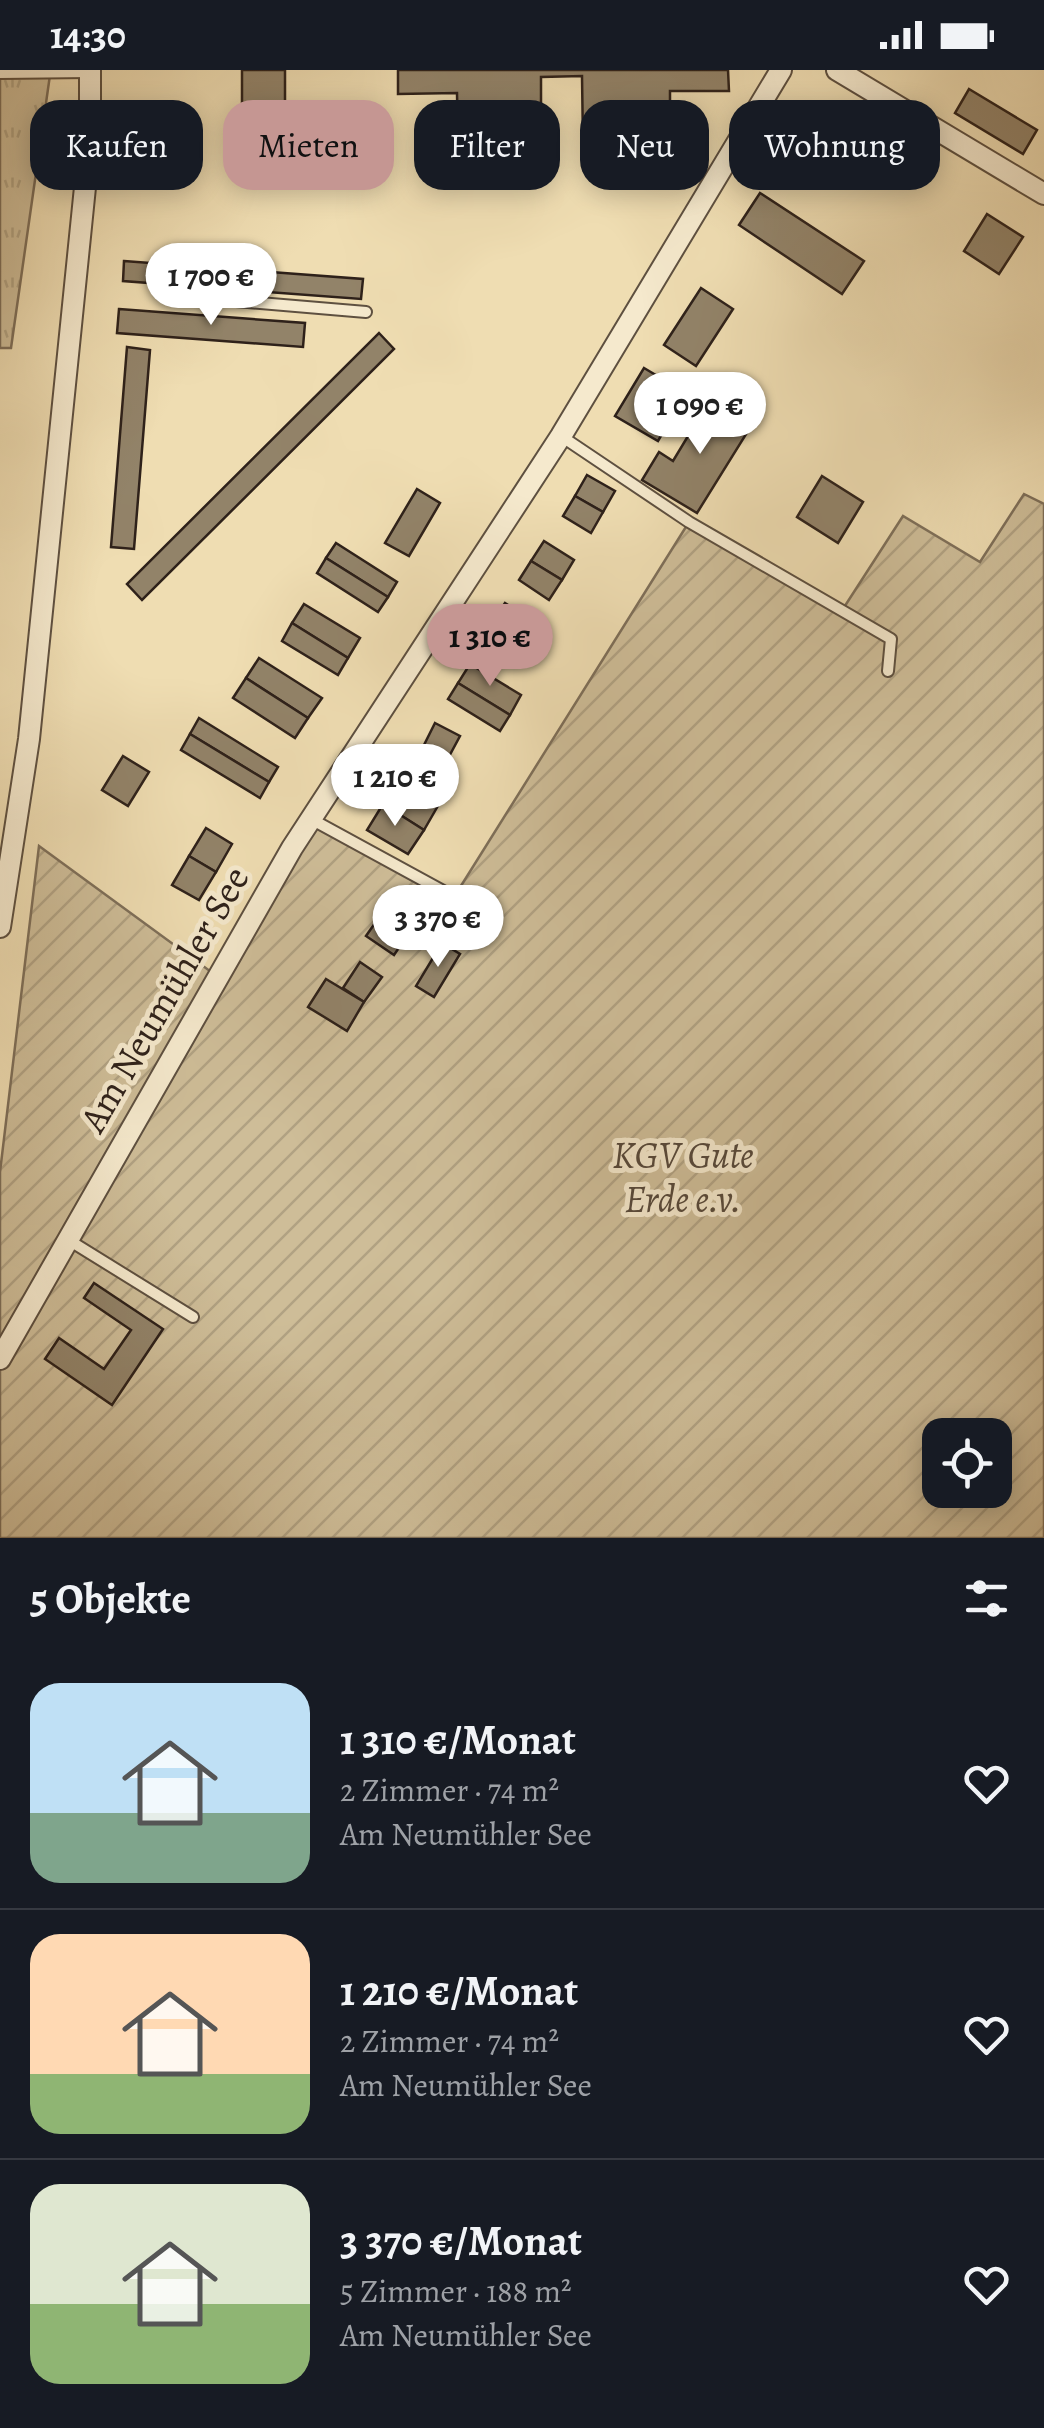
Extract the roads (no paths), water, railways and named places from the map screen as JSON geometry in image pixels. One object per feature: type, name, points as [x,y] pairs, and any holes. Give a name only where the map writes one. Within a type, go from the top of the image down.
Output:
[{"type":"street","name":"Am Neumühler See","points":[[0,1359],[66,1238],[310,819],[561,436],[781,70]]},
{"type":"street","points":[[837,70],[1044,194]]},
{"type":"street","points":[[0,927],[29,738],[90,138],[90,71]]},
{"type":"lane","points":[[0,73],[90,71]]},
{"type":"lane","points":[[165,296],[366,312]]},
{"type":"lane","points":[[561,436],[689,522],[891,640],[888,671]]},
{"type":"lane","points":[[310,819],[454,897]]},
{"type":"lane","points":[[66,1238],[193,1317]]},
{"type":"park label","name":"KGV Gute Erde e.v.","points":[[683,1177]]}]
